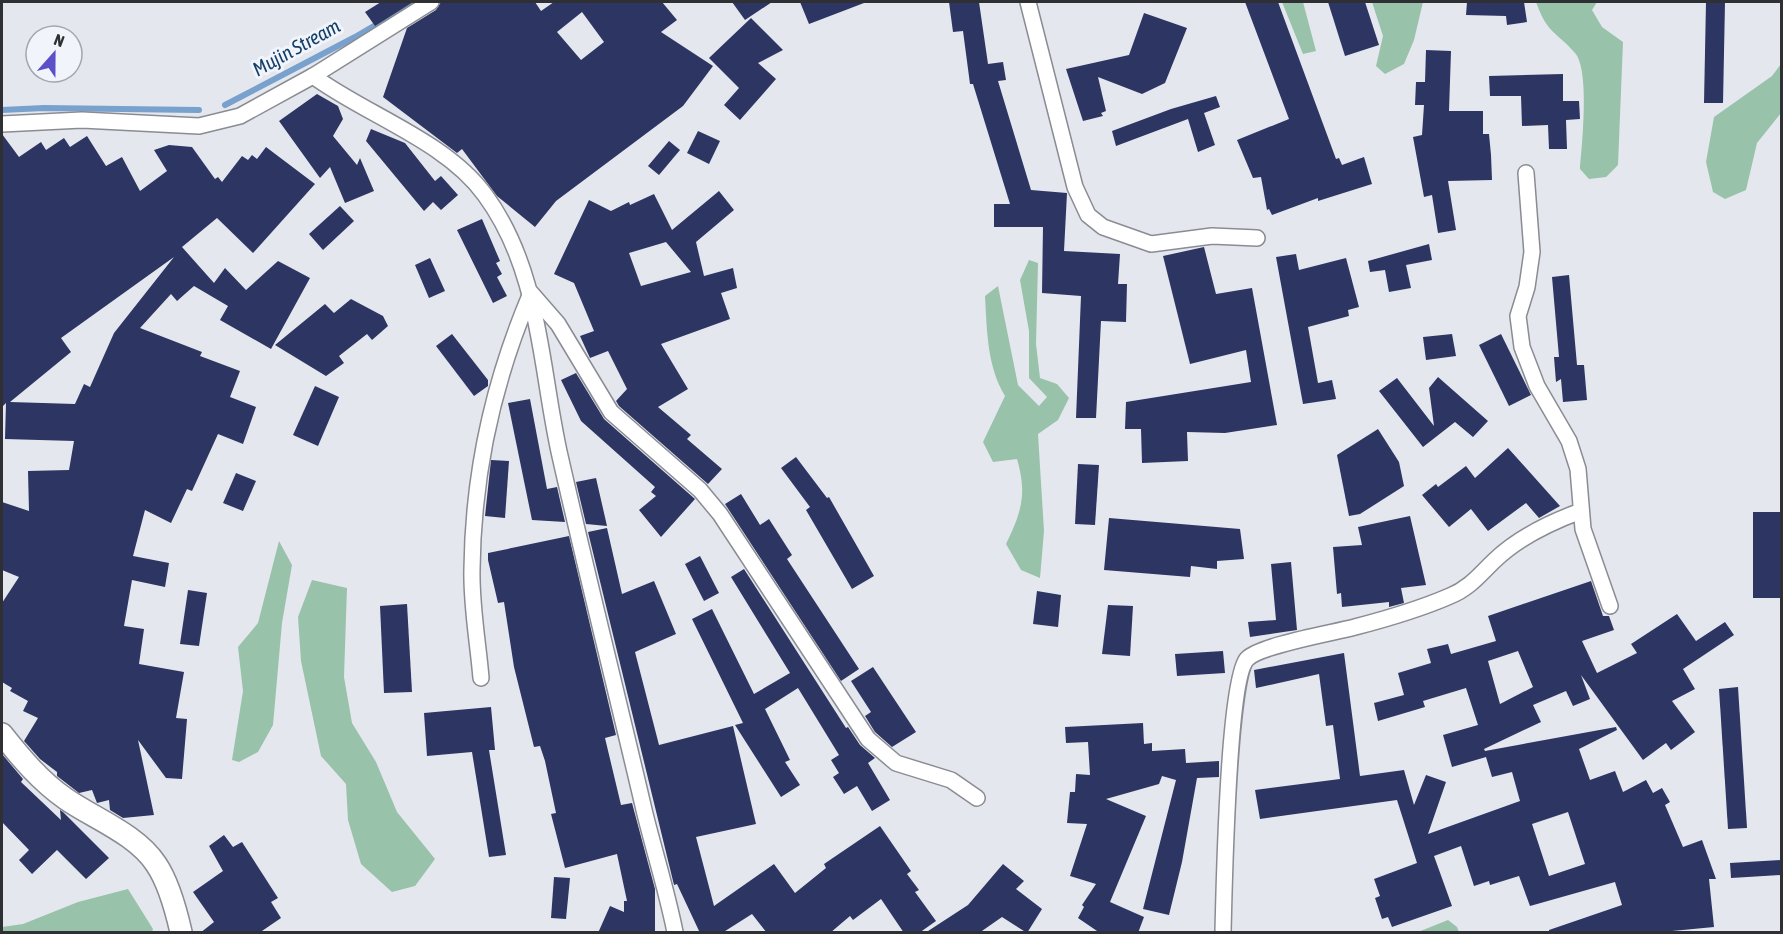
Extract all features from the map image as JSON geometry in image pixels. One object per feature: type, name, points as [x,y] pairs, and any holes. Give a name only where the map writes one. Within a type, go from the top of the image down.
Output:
[{"type":"street","points":[[2,123],[82,120],[199,126],[240,117],[313,76],[431,2]]},
{"type":"street","points":[[1028,2],[1075,187],[1088,215],[1103,227],[1151,244],[1212,236],[1257,238]]},
{"type":"street","points":[[313,76],[340,95],[432,148],[458,166],[485,194],[505,226],[531,293],[560,453],[675,933]]},
{"type":"street","points":[[1526,173],[1532,252],[1527,287],[1518,316],[1522,347],[1537,386],[1569,441],[1578,470],[1581,511],[1588,550],[1610,606]]},
{"type":"street","points":[[481,678],[472,571],[480,456],[497,388],[531,293]]},
{"type":"street","points":[[531,293],[558,324],[611,412],[700,490],[720,514],[868,738],[896,763],[951,780],[977,798]]},
{"type":"street","points":[[1223,933],[1234,707],[1240,670],[1247,658],[1262,650],[1356,627],[1451,596],[1473,584],[1496,559],[1528,536],[1581,511]]},
{"type":"street","points":[[2,734],[26,765],[64,798],[131,840],[154,862],[163,877],[181,933]]},
{"type":"green space","points":[[1282,2],[1303,2],[1316,51],[1303,54]]},
{"type":"green space","points":[[1372,2],[1423,2],[1414,40],[1404,64],[1385,74],[1376,66],[1383,36]]},
{"type":"green space","points":[[1536,2],[1597,2],[1592,10],[1602,27],[1623,42],[1618,165],[1606,177],[1589,179],[1580,169],[1584,91],[1580,62],[1575,53],[1548,27]]},
{"type":"green space","points":[[1781,64],[1781,113],[1757,143],[1746,190],[1725,199],[1713,192],[1706,162],[1714,117],[1772,76]]},
{"type":"green space","points":[[1029,260],[1038,263],[1036,344],[1040,378],[1057,384],[1069,398],[1058,420],[1038,434],[1044,531],[1040,578],[1021,570],[1006,544],[1016,522],[1021,502],[1022,482],[1017,459],[993,462],[983,442],[1005,396],[991,360],[986,322],[985,296],[998,286],[1018,385],[1039,406],[1047,397],[1029,378],[1029,331],[1020,280]]},
{"type":"green space","points":[[279,541],[292,565],[282,623],[273,725],[258,752],[239,762],[232,760],[243,691],[238,647],[258,623]]},
{"type":"green space","points":[[312,580],[347,588],[344,677],[352,723],[376,762],[397,812],[435,859],[415,886],[392,892],[361,864],[348,820],[346,784],[321,756],[301,661],[298,617]]},
{"type":"green space","points":[[128,889],[153,929],[152,932],[2,932],[2,927],[23,924],[78,902]]},
{"type":"green space","points":[[1448,920],[1457,927],[1459,932],[1418,932]]},
{"type":"building","points":[[381,2],[413,2],[375,26],[365,12]]},
{"type":"building","points":[[441,2],[535,2],[541,11],[554,2],[662,2],[677,20],[661,32],[713,66],[683,106],[556,201],[535,227],[497,196],[462,149],[457,153],[383,97],[407,28],[436,10]],"holes":[[[582,12],[604,42],[581,60],[557,32]]]},
{"type":"building","points":[[732,2],[772,2],[745,20]]},
{"type":"building","points":[[800,2],[864,2],[864,3],[809,24]]},
{"type":"building","points":[[949,2],[979,2],[988,64],[1003,62],[1006,80],[998,81],[1031,190],[1067,193],[1064,251],[1120,254],[1118,284],[1127,284],[1126,322],[1101,321],[1096,418],[1076,418],[1081,296],[1042,293],[1043,227],[994,227],[994,204],[1010,204],[973,84],[970,84],[963,31],[953,32]]},
{"type":"building","points":[[1245,2],[1278,2],[1336,159],[1339,158],[1342,165],[1364,157],[1372,184],[1318,201],[1318,198],[1272,215],[1269,209],[1267,210],[1261,177],[1253,178],[1237,140],[1289,119]]},
{"type":"building","points":[[1328,2],[1365,2],[1379,45],[1345,56]]},
{"type":"building","points":[[1467,2],[1524,2],[1527,22],[1507,25],[1506,16],[1466,15]]},
{"type":"building","points":[[1706,2],[1725,2],[1723,103],[1704,103]]},
{"type":"building","points":[[1144,13],[1187,28],[1165,83],[1142,94],[1098,77],[1106,111],[1101,113],[1103,116],[1083,121],[1066,69],[1129,55]]},
{"type":"building","points":[[751,18],[783,50],[758,63],[776,79],[740,120],[724,105],[739,88],[709,58]]},
{"type":"building","points":[[1426,50],[1451,51],[1449,111],[1483,111],[1483,134],[1489,134],[1491,155],[1492,180],[1448,181],[1456,230],[1438,233],[1432,195],[1424,197],[1413,137],[1422,135],[1424,105],[1415,105],[1416,82],[1425,82]]},
{"type":"building","points":[[1563,74],[1563,101],[1579,101],[1580,119],[1566,120],[1567,149],[1549,149],[1548,125],[1522,126],[1521,96],[1490,96],[1489,76]]},
{"type":"building","points":[[317,94],[338,106],[343,119],[333,136],[357,165],[360,158],[374,191],[345,203],[330,167],[320,178],[279,121]]},
{"type":"building","points":[[1216,96],[1220,107],[1204,113],[1215,145],[1198,152],[1188,119],[1116,146],[1112,131],[1171,109]]},
{"type":"building","points":[[371,129],[405,143],[435,181],[441,176],[458,195],[441,210],[433,202],[424,211],[366,141]]},
{"type":"building","points":[[698,131],[720,141],[709,164],[687,153]]},
{"type":"building","points":[[2,134],[19,157],[41,142],[46,150],[64,138],[70,147],[87,136],[106,166],[122,157],[140,191],[167,171],[154,150],[169,145],[192,147],[215,179],[218,177],[222,182],[242,156],[248,160],[252,155],[257,159],[266,147],[315,184],[253,253],[217,218],[182,247],[214,283],[225,268],[246,290],[278,261],[310,278],[271,349],[220,320],[228,306],[194,286],[177,301],[171,294],[140,328],[202,352],[200,356],[240,371],[230,397],[256,407],[243,444],[218,434],[192,491],[187,489],[171,523],[145,510],[133,556],[169,563],[165,587],[132,580],[124,626],[144,629],[139,664],[184,672],[176,718],[187,719],[182,779],[166,778],[138,740],[154,815],[123,818],[110,810],[109,800],[97,803],[92,790],[79,793],[57,776],[57,772],[40,759],[24,741],[38,718],[23,711],[28,701],[10,691],[12,688],[2,682],[2,603],[19,577],[2,570],[2,502],[29,511],[28,471],[69,470],[74,441],[5,439],[6,403],[2,407]],"holes":[[[174,257],[114,333],[90,387],[84,384],[75,404],[10,402],[71,352],[61,338]]]},
{"type":"building","points":[[669,141],[680,150],[659,175],[648,166]]},
{"type":"building","points":[[719,191],[734,210],[696,242],[704,276],[733,268],[737,288],[721,293],[730,319],[661,344],[688,389],[658,407],[691,435],[687,439],[722,469],[708,484],[619,406],[616,401],[627,389],[608,351],[590,358],[580,336],[594,331],[574,283],[554,274],[589,200],[611,211],[654,194],[672,230]],"holes":[[[666,242],[691,272],[641,286],[629,253]]]},
{"type":"building","points":[[340,206],[354,221],[323,250],[309,234]]},
{"type":"building","points":[[482,219],[500,261],[496,263],[502,274],[497,277],[507,296],[493,303],[457,230]]},
{"type":"building","points":[[1429,244],[1432,260],[1406,265],[1411,288],[1389,292],[1385,270],[1370,272],[1368,261]]},
{"type":"building","points":[[1204,247],[1216,294],[1252,288],[1277,425],[1225,433],[1187,432],[1188,461],[1142,463],[1141,429],[1125,429],[1126,402],[1251,382],[1246,350],[1190,364],[1163,256]]},
{"type":"building","points":[[1296,254],[1299,270],[1346,258],[1359,307],[1348,310],[1349,316],[1308,327],[1318,383],[1332,380],[1336,399],[1303,404],[1276,257]]},
{"type":"building","points":[[430,258],[445,291],[429,298],[415,265]]},
{"type":"building","points":[[1569,275],[1577,365],[1584,365],[1587,400],[1563,402],[1561,379],[1556,382],[1554,357],[1559,357],[1552,277]]},
{"type":"building","points":[[351,299],[383,316],[388,326],[372,340],[367,334],[339,356],[344,363],[326,376],[275,345],[325,304],[334,313]]},
{"type":"building","points":[[452,334],[488,380],[488,386],[474,396],[436,346]]},
{"type":"building","points":[[1452,334],[1456,356],[1426,360],[1423,337]]},
{"type":"building","points":[[1501,334],[1531,395],[1509,406],[1479,345]]},
{"type":"building","points":[[576,373],[604,419],[695,499],[661,537],[639,510],[656,496],[651,492],[655,487],[581,421],[561,380]]},
{"type":"building","points":[[1438,377],[1488,421],[1473,437],[1455,422],[1423,447],[1379,391],[1397,378],[1434,426],[1429,388]]},
{"type":"building","points":[[315,386],[339,397],[318,446],[293,435]]},
{"type":"building","points":[[530,399],[547,489],[557,487],[565,522],[532,520],[508,403]]},
{"type":"building","points":[[1378,429],[1399,462],[1404,486],[1360,514],[1349,516],[1337,455]]},
{"type":"building","points":[[1508,448],[1560,506],[1539,518],[1526,503],[1488,531],[1471,509],[1449,527],[1422,495],[1436,484],[1438,487],[1466,466],[1475,478]]},
{"type":"building","points":[[796,457],[827,498],[829,497],[874,576],[852,589],[806,510],[810,507],[781,468]]},
{"type":"building","points":[[491,460],[509,461],[505,518],[485,516]]},
{"type":"building","points":[[1078,464],[1099,465],[1095,525],[1075,524]]},
{"type":"building","points":[[236,473],[256,481],[243,511],[223,503]]},
{"type":"building","points":[[596,478],[607,526],[586,524],[576,482]]},
{"type":"building","points":[[741,494],[760,525],[769,519],[792,555],[787,559],[859,669],[841,681],[725,504]]},
{"type":"building","points":[[1753,512],[1782,512],[1782,598],[1753,598]]},
{"type":"building","points":[[1410,516],[1426,585],[1401,588],[1404,603],[1389,607],[1389,602],[1342,607],[1341,593],[1337,594],[1333,547],[1362,545],[1358,527]]},
{"type":"building","points":[[1109,518],[1240,529],[1244,559],[1217,561],[1217,569],[1191,566],[1190,577],[1104,570]]},
{"type":"building","points":[[607,528],[622,594],[654,581],[676,634],[635,652],[659,745],[733,726],[756,824],[696,837],[714,906],[774,864],[795,893],[826,868],[824,864],[880,826],[911,871],[907,874],[919,890],[915,892],[936,921],[919,933],[904,933],[881,899],[853,920],[850,916],[830,933],[767,933],[752,914],[722,933],[700,933],[677,884],[674,885],[588,532]]},
{"type":"building","points":[[569,536],[616,735],[605,738],[621,805],[632,803],[655,889],[655,933],[598,933],[610,906],[624,912],[624,901],[627,901],[617,854],[565,868],[551,814],[556,813],[545,761],[540,746],[534,747],[514,667],[504,602],[498,603],[488,560],[488,553]]},
{"type":"building","points":[[700,556],[719,593],[704,601],[685,564]]},
{"type":"building","points":[[1291,562],[1297,630],[1250,637],[1248,622],[1276,620],[1271,564]]},
{"type":"building","points":[[744,569],[846,728],[848,727],[860,745],[875,758],[868,763],[890,800],[872,811],[857,786],[844,794],[833,777],[839,773],[831,760],[839,755],[798,688],[765,709],[790,760],[785,762],[800,785],[781,797],[735,725],[743,723],[692,619],[712,609],[754,694],[790,673],[731,577]]},
{"type":"building","points":[[1591,581],[1603,616],[1609,616],[1614,630],[1582,641],[1597,673],[1637,653],[1631,644],[1677,614],[1696,641],[1725,622],[1734,635],[1683,669],[1695,689],[1672,701],[1695,732],[1671,750],[1666,743],[1643,760],[1581,675],[1590,699],[1573,706],[1566,691],[1533,705],[1541,722],[1484,749],[1485,751],[1616,727],[1617,730],[1579,749],[1590,780],[1615,771],[1623,792],[1646,780],[1653,793],[1662,788],[1670,802],[1665,805],[1683,847],[1702,840],[1716,879],[1709,879],[1714,927],[1672,931],[1673,933],[1549,933],[1549,930],[1622,905],[1615,882],[1530,906],[1519,876],[1490,885],[1489,881],[1474,886],[1461,846],[1434,856],[1452,906],[1392,927],[1388,917],[1382,919],[1375,898],[1380,896],[1374,879],[1417,863],[1397,800],[1260,819],[1255,790],[1340,779],[1333,725],[1326,726],[1319,674],[1256,688],[1254,670],[1344,653],[1360,776],[1404,770],[1414,805],[1426,775],[1446,782],[1428,834],[1520,801],[1512,772],[1492,777],[1486,757],[1452,767],[1443,735],[1478,725],[1466,688],[1423,701],[1425,707],[1378,721],[1374,703],[1404,695],[1398,673],[1431,663],[1427,649],[1448,644],[1451,654],[1496,641],[1488,616]],"holes":[[[1518,651],[1533,687],[1500,704],[1488,661]],[[1568,812],[1585,864],[1549,876],[1532,824]]]},
{"type":"building","points":[[188,590],[207,593],[199,646],[180,644]]},
{"type":"building","points":[[1037,591],[1061,595],[1058,627],[1033,624]]},
{"type":"building","points":[[407,604],[412,692],[384,693],[380,606]]},
{"type":"building","points":[[1108,605],[1133,606],[1130,656],[1102,654]]},
{"type":"building","points":[[1223,651],[1225,673],[1177,676],[1175,654]]},
{"type":"building","points":[[873,667],[916,732],[892,747],[875,732],[865,716],[871,712],[851,681]]},
{"type":"building","points":[[1738,687],[1747,828],[1728,829],[1719,689]]},
{"type":"building","points":[[491,707],[495,750],[489,750],[506,855],[489,857],[472,752],[427,756],[424,713]]},
{"type":"building","points":[[1143,723],[1144,744],[1152,743],[1152,751],[1185,749],[1186,763],[1219,761],[1219,777],[1197,778],[1182,862],[1169,915],[1143,909],[1176,780],[1162,776],[1159,784],[1106,799],[1146,816],[1110,902],[1144,917],[1138,933],[1100,933],[1078,918],[1084,907],[1082,905],[1096,884],[1070,876],[1087,824],[1067,823],[1070,792],[1075,792],[1076,774],[1090,775],[1088,742],[1066,743],[1065,727]]},
{"type":"building","points":[[2,754],[23,779],[21,782],[61,820],[60,810],[63,812],[109,858],[86,879],[57,850],[32,874],[19,860],[29,850],[2,822]]},
{"type":"building","points":[[224,835],[233,847],[242,842],[278,898],[271,902],[281,918],[259,933],[200,933],[214,922],[193,892],[223,871],[209,846]]},
{"type":"building","points":[[1782,860],[1782,875],[1731,878],[1730,863]]},
{"type":"building","points":[[1003,864],[1024,881],[1016,889],[1042,909],[1027,933],[1002,917],[979,933],[925,933],[968,905]]},
{"type":"building","points":[[554,877],[570,878],[566,919],[551,918]]},
{"type":"waterway","name":"Mujin Stream","points":[[225,105],[355,37],[415,2]]},
{"type":"waterway","name":"Mujin Stream","points":[[2,110],[44,108],[199,110]]}]
